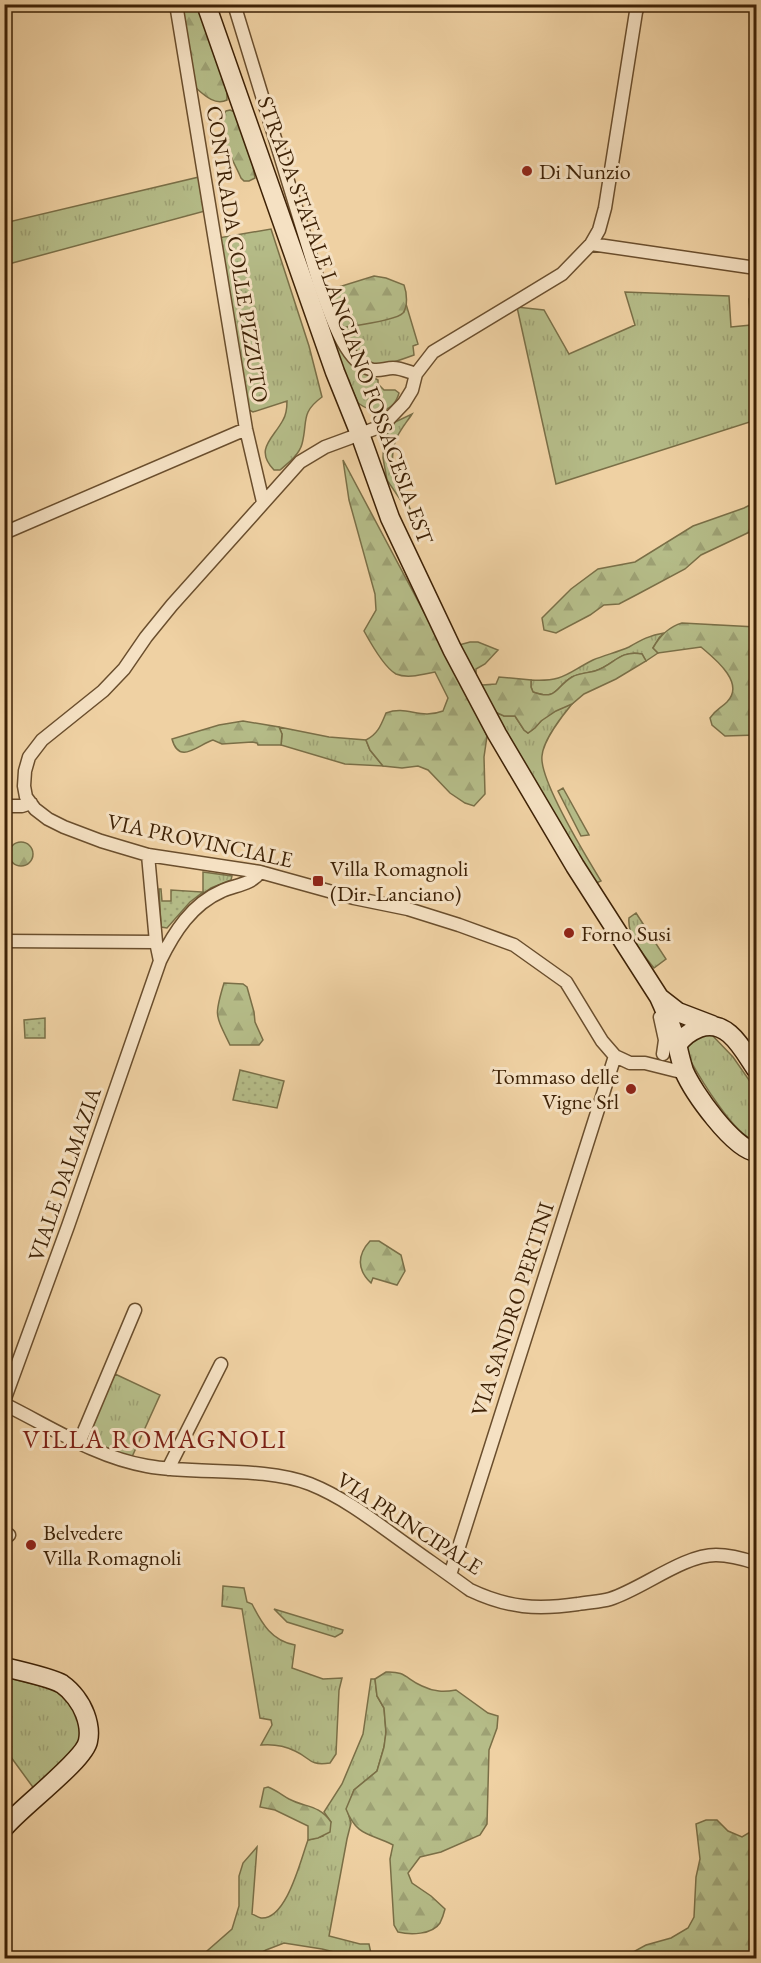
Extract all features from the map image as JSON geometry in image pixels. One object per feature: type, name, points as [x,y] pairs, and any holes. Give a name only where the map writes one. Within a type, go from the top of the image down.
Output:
[{"type":"main road","name":"STRADA STATALE LANCIANO FOSSACESIA EST","points":[[206,4],[335,372],[390,518],[452,649],[497,734],[575,866],[659,997]]},
{"type":"main road","points":[[659,997],[678,1012],[717,1026],[734,1037],[756,1069]]},
{"type":"main road","points":[[659,997],[670,1050],[720,1125],[735,1140],[755,1154]]},
{"type":"main road","points":[[670,1050],[689,1032],[702,1026],[717,1026]]},
{"type":"main road","points":[[4,1667],[62,1684],[83,1708],[88,1723],[88,1743],[70,1767],[27,1803],[4,1828]]},
{"type":"street","name":"CONTRADA COLLE PIZZUTO","points":[[4,534],[246,429],[176,4]]},
{"type":"street","points":[[234,4],[320,286],[336,328],[348,350],[367,369],[377,371],[394,368],[416,374]]},
{"type":"street","points":[[4,806],[22,806],[31,803],[26,797],[25,771],[29,757],[42,740],[103,691],[124,669],[146,637],[172,606],[300,462],[325,447],[382,426],[404,403],[412,390],[416,374],[433,352],[562,274],[591,244],[599,230],[605,208],[639,4]]},
{"type":"street","points":[[591,244],[756,268]]},
{"type":"street","points":[[246,429],[263,502]]},
{"type":"street","name":"VIA PROVINCIALE","points":[[31,803],[48,819],[64,827],[148,855],[260,872],[354,898],[408,909],[514,945],[566,982],[602,1041],[615,1056]]},
{"type":"street","points":[[148,855],[156,942],[160,961]]},
{"type":"street","name":"VIALE DALMAZIA","points":[[5,1404],[160,961],[177,930],[192,912],[209,898],[252,880],[260,872]]},
{"type":"street","points":[[4,942],[156,942]]},
{"type":"street","points":[[645,1063],[670,1050],[664,1040],[663,1028],[648,980]]},
{"type":"street","points":[[615,1056],[630,1063],[645,1063],[685,1073]]},
{"type":"street","name":"VIA SANDRO PERTINI","points":[[450,1575],[615,1056]]},
{"type":"street","points":[[79,1443],[135,1310]]},
{"type":"street","points":[[168,1469],[221,1364]]},
{"type":"street","name":"VIA PRINCIPALE","points":[[5,1404],[79,1443],[127,1462],[168,1469],[292,1479],[308,1484],[351,1505],[470,1590],[492,1600],[511,1605],[532,1608],[555,1607],[609,1599],[699,1558],[716,1554],[743,1558],[756,1563]]},
{"type":"green space","points":[[178,5],[201,5],[227,89],[227,100],[214,101],[196,88]]},
{"type":"green space","points":[[226,111],[235,112],[252,161],[255,178],[249,181],[241,178],[229,154],[223,135],[222,118]]},
{"type":"green space","points":[[199,177],[205,211],[5,265],[4,223]]},
{"type":"green space","points":[[271,229],[309,346],[322,397],[310,408],[298,452],[280,470],[274,470],[268,463],[265,450],[284,418],[287,401],[253,412],[247,409],[218,238]]},
{"type":"green space","points":[[374,276],[404,285],[406,307],[403,313],[383,321],[341,328],[329,290]]},
{"type":"green space","points":[[625,292],[729,296],[731,327],[751,325],[749,299],[756,299],[756,420],[556,484],[517,307],[544,310],[569,354],[635,325]]},
{"type":"green space","points":[[406,304],[418,344],[413,346],[414,355],[387,364],[370,364],[356,352],[341,328],[390,318],[404,312]]},
{"type":"green space","points":[[321,320],[328,322],[356,368],[378,380],[378,384],[384,390],[395,390],[399,393],[387,409],[370,409],[358,403]]},
{"type":"green space","points":[[412,414],[396,438],[393,461],[394,471],[415,518],[414,521],[411,520],[387,480],[383,458],[384,439],[395,422]]},
{"type":"green space","points":[[343,460],[477,712],[487,736],[484,757],[485,794],[474,806],[450,793],[428,770],[418,766],[402,768],[383,766],[370,750],[366,740],[376,732],[386,713],[401,711],[435,713],[443,711],[448,698],[435,672],[406,676],[392,671],[364,631],[376,610],[375,594],[349,500]]},
{"type":"green space","points":[[756,502],[756,529],[701,555],[685,569],[619,604],[604,605],[556,633],[544,630],[542,618],[571,589],[598,569],[635,562],[693,526]]},
{"type":"green space","points":[[682,623],[756,627],[756,735],[725,736],[712,725],[710,718],[727,702],[732,695],[733,687],[726,672],[707,652],[701,647],[658,653],[653,648],[665,632]]},
{"type":"green space","points":[[664,633],[653,648],[658,653],[646,661],[642,654],[627,654],[595,671],[572,677],[552,694],[533,692],[531,680],[558,678],[593,660],[625,649],[650,636]]},
{"type":"green space","points":[[478,642],[498,650],[485,664],[476,669],[476,676],[482,685],[496,684],[499,677],[531,680],[533,692],[547,695],[556,692],[572,677],[595,671],[627,654],[642,654],[646,661],[556,711],[528,733],[515,716],[504,716],[493,711],[459,645]]},
{"type":"green space","points":[[572,704],[549,736],[543,750],[543,767],[565,819],[601,881],[594,884],[493,711],[504,716],[515,716],[528,733],[550,714]]},
{"type":"green space","points":[[243,721],[279,727],[282,734],[281,745],[258,745],[252,742],[222,744],[213,740],[184,752],[175,747],[172,739],[219,725]]},
{"type":"green space","points":[[279,727],[329,737],[366,740],[370,750],[383,766],[345,764],[281,745],[282,734]]},
{"type":"green space","points":[[563,788],[589,835],[581,836],[558,791]]},
{"type":"green space","points":[[21,842],[30,845],[33,854],[30,863],[21,866],[12,863],[9,854],[12,845]]},
{"type":"green space","points":[[203,872],[232,876],[231,880],[203,894]]},
{"type":"green space","points":[[159,889],[161,889],[162,901],[171,901],[171,890],[203,892],[190,902],[167,928],[161,927]]},
{"type":"green space","points":[[636,913],[666,959],[654,968],[637,945],[631,932],[629,918]]},
{"type":"green space","points":[[224,983],[243,984],[247,987],[255,1022],[263,1040],[259,1045],[230,1045],[218,1015]]},
{"type":"green space","points":[[45,1018],[45,1038],[25,1038],[24,1020]]},
{"type":"green space","points":[[711,1034],[733,1057],[756,1090],[756,1141],[738,1129],[728,1118],[689,1058],[687,1049],[690,1040]]},
{"type":"green space","points":[[240,1070],[284,1081],[277,1108],[233,1100]]},
{"type":"green space","points":[[370,1241],[379,1241],[401,1255],[405,1271],[397,1285],[373,1278],[371,1283],[366,1278],[360,1262]]},
{"type":"green space","points":[[115,1374],[160,1395],[131,1459],[86,1438]]},
{"type":"green space","points":[[223,1586],[244,1588],[247,1602],[252,1604],[274,1636],[295,1645],[292,1668],[323,1679],[342,1678],[339,1690],[336,1754],[330,1763],[313,1762],[291,1749],[261,1745],[272,1725],[271,1720],[260,1718],[242,1609],[222,1606]]},
{"type":"green space","points":[[274,1609],[343,1630],[335,1637],[287,1622]]},
{"type":"green space","points":[[386,1672],[402,1674],[431,1689],[456,1690],[488,1713],[498,1716],[497,1728],[489,1750],[487,1824],[480,1835],[441,1852],[420,1857],[408,1873],[412,1883],[445,1909],[436,1927],[420,1933],[398,1932],[394,1925],[390,1859],[393,1845],[360,1830],[346,1809],[354,1790],[377,1771],[386,1732],[384,1708],[377,1696],[375,1679]]},
{"type":"green space","points":[[5,1677],[65,1692],[77,1705],[83,1739],[35,1790],[8,1753],[5,1755],[5,1732],[10,1728],[5,1718]]},
{"type":"green space","points":[[371,1679],[375,1679],[377,1696],[384,1708],[386,1733],[384,1747],[377,1771],[354,1790],[347,1809],[351,1823],[329,1936],[369,1944],[372,1958],[358,1958],[284,1943],[251,1958],[199,1958],[232,1929],[239,1906],[239,1876],[243,1863],[257,1847],[252,1914],[261,1918],[270,1916],[285,1899],[292,1886],[308,1840],[323,1836],[331,1822],[324,1812],[342,1784],[363,1734]]},
{"type":"green space","points":[[268,1787],[295,1802],[321,1812],[331,1822],[330,1832],[308,1840],[308,1826],[275,1810],[260,1807],[264,1788]]},
{"type":"green space","points":[[756,1817],[756,1958],[628,1958],[633,1952],[646,1945],[671,1938],[688,1928],[694,1917],[696,1877],[700,1859],[696,1824],[706,1820],[717,1820],[728,1831],[742,1837],[752,1831]]},
{"type":"place","name":"Di Nunzio","points":[[527,171]]},
{"type":"place","name":"Villa Romagnoli (Dir. Lanciano)","points":[[318,881]]},
{"type":"place","name":"Forno Susi","points":[[569,933]]},
{"type":"place","name":"Tommaso delle Vigne Srl","points":[[631,1089]]},
{"type":"place","name":"Belvedere Villa Romagnoli","points":[[31,1545]]},
{"type":"district","name":"VILLA ROMAGNOLI","points":[[155,1439]]}]
